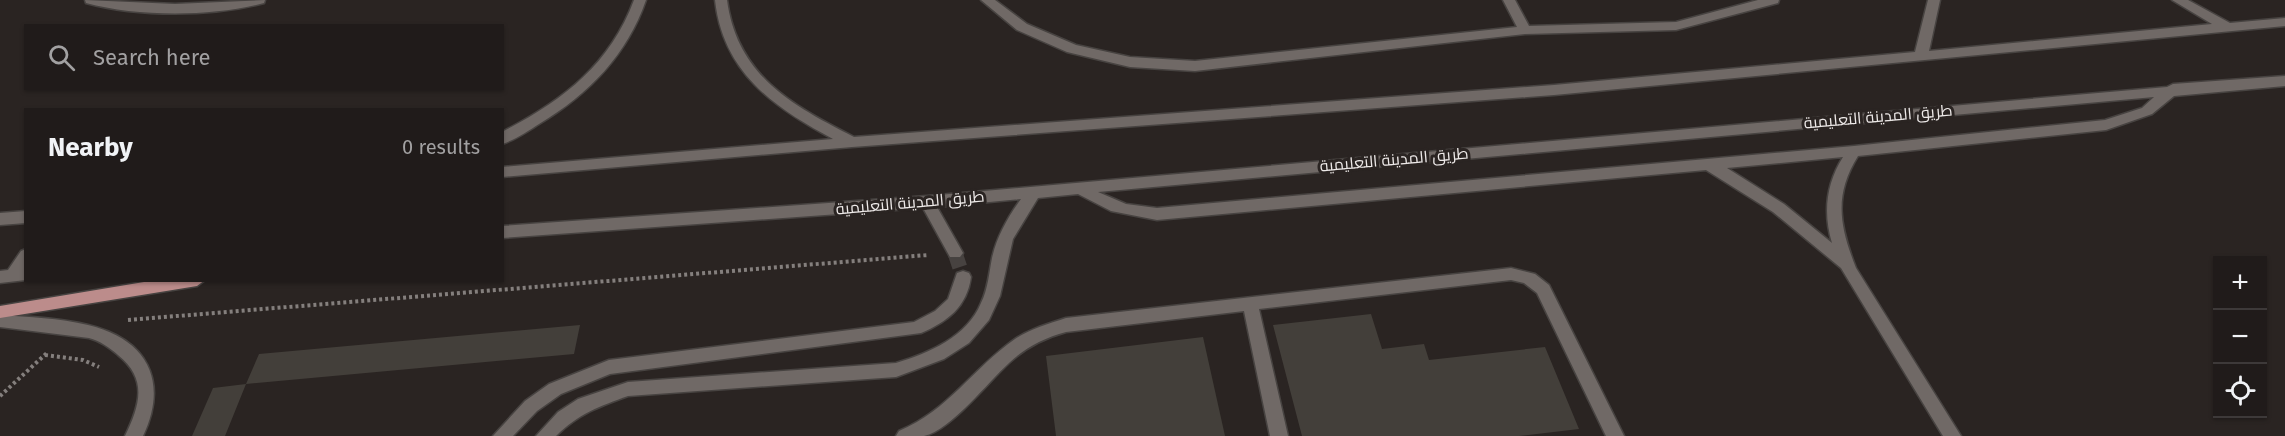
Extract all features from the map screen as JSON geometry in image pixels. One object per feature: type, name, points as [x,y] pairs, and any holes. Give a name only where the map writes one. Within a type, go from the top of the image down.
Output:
[{"type":"main road","points":[[0,312],[185,282]]},
{"type":"street","points":[[91,0],[135,6],[259,0]]},
{"type":"street","points":[[504,138],[524,128],[572,95],[609,59],[634,23],[640,0]]},
{"type":"street","points":[[721,0],[721,14],[732,43],[750,72],[777,98],[811,122],[852,142]]},
{"type":"street","points":[[987,0],[1022,27],[1072,49],[1130,62],[1195,66],[1525,30],[1676,26],[1773,0]]},
{"type":"street","points":[[1509,0],[1525,30]]},
{"type":"street","points":[[1920,56],[1934,0]]},
{"type":"street","points":[[2178,0],[2227,27]]},
{"type":"street","points":[[504,172],[852,142],[1554,90],[2285,22]]},
{"type":"street","name":"طريق المدينة التعليمية","points":[[504,232],[927,202],[2173,89],[2285,81]]},
{"type":"street","points":[[1080,188],[1114,207],[1157,214],[1705,162],[1854,151],[2106,125],[2147,111],[2173,89]]},
{"type":"street","points":[[1854,151],[1843,166],[1836,184],[1833,203],[1834,224],[1849,270],[1952,436]]},
{"type":"street","points":[[1705,162],[1736,179],[1789,215],[1849,270]]},
{"type":"street","points":[[545,436],[564,417],[584,404],[628,389],[886,371],[917,364],[936,356],[954,346],[981,319],[989,304],[1009,233],[1034,192]]},
{"type":"street","points":[[927,202],[955,253]]},
{"type":"street","points":[[0,219],[24,217]]},
{"type":"street","points":[[13,275],[24,258]]},
{"type":"street","points":[[905,436],[932,424],[949,413],[1019,345],[1049,330],[1066,325],[1502,274],[1529,278],[1543,289],[1615,436]]},
{"type":"street","points":[[502,436],[531,406],[555,389],[609,367],[915,328],[942,315],[952,306],[959,295],[963,277]]},
{"type":"street","points":[[1250,304],[1279,436]]},
{"type":"street","points":[[0,321],[76,329],[103,335],[139,362],[146,379],[147,399],[141,422],[134,436]]},
{"type":"path","points":[[0,396],[76,329],[118,321],[955,253]]},
{"type":"path","points":[[44,355],[83,360],[103,368]]},
{"type":"building","points":[[1371,314],[1382,349],[1424,344],[1429,360],[1545,347],[1579,429],[1519,436],[1302,436],[1273,325]]},
{"type":"building","points":[[580,325],[574,354],[246,384],[259,354]]},
{"type":"building","points":[[1203,337],[1225,436],[1056,436],[1046,356]]},
{"type":"building","points":[[246,384],[225,436],[192,436],[213,388]]},
{"type":"tunnel","points":[[955,253],[963,277]]}]
